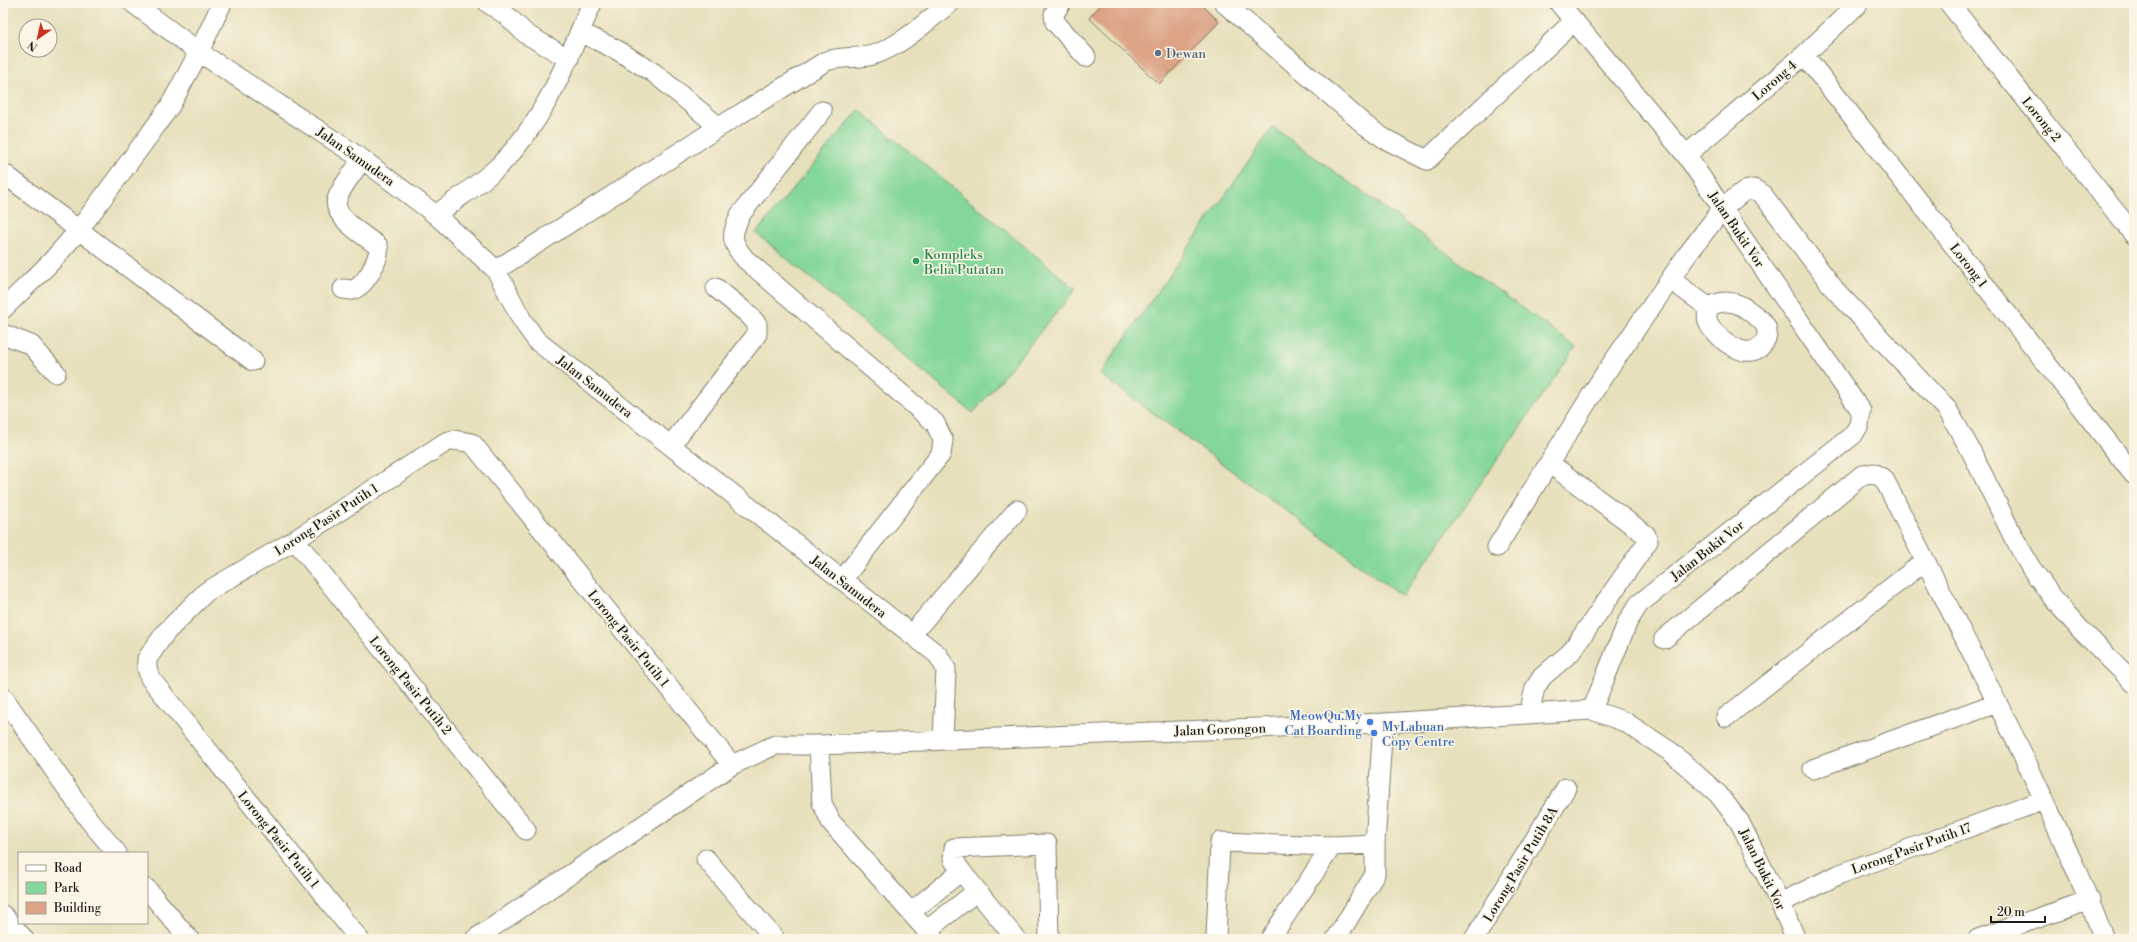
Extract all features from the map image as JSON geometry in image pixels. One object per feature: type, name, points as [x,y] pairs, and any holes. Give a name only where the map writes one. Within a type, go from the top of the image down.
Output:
[{"type":"street","name":"Jalan Samudera","points":[[133,3],[199,52],[362,159],[436,215],[496,270],[522,320],[537,341],[938,655],[946,669],[943,740]]},
{"type":"street","points":[[3,309],[51,262],[78,231],[170,106],[199,52],[222,3]]},
{"type":"street","points":[[488,3],[506,15],[526,34],[569,59]]},
{"type":"street","points":[[436,215],[498,167],[529,133],[554,92],[592,3]]},
{"type":"street","points":[[496,270],[719,126],[826,61],[839,57],[871,55],[888,50],[950,3]]},
{"type":"street","points":[[1061,3],[1054,14],[1055,22],[1086,58]]},
{"type":"street","points":[[1224,3],[1365,125],[1385,139],[1427,160],[1574,21]]},
{"type":"street","name":"Jalan Bukit Vor","points":[[1559,3],[1686,155],[1860,411],[1860,425],[1853,435],[1639,604],[1628,621],[1592,710],[1625,722],[1671,752],[1718,794],[1739,821],[1780,903],[1796,939]]},
{"type":"street","name":"Lorong 4","points":[[1686,155],[1804,55],[1859,3]]},
{"type":"street","name":"Lorong 2","points":[[1949,3],[2134,235]]},
{"type":"street","points":[[580,32],[617,50],[654,73],[719,126]]},
{"type":"street","name":"Lorong 1","points":[[1804,55],[2134,475]]},
{"type":"street","points":[[822,111],[740,215],[734,231],[734,245],[757,269],[935,423],[943,440],[941,454],[842,580]]},
{"type":"street","points":[[343,289],[353,290],[361,285],[377,262],[380,253],[378,246],[341,217],[337,209],[337,200],[362,159]]},
{"type":"street","points":[[3,173],[78,231],[199,319],[253,361]]},
{"type":"street","points":[[1497,547],[1602,378],[1722,208],[1744,190],[1754,189],[1763,194],[1835,290],[1947,409],[1970,449],[2013,536],[2031,568],[2076,623],[2134,683]]},
{"type":"street","points":[[1671,280],[1708,307]]},
{"type":"street","points":[[671,445],[757,334],[757,324],[748,314],[716,288]]},
{"type":"street","points":[[3,334],[31,346],[56,373]]},
{"type":"street","name":"Lorong Pasir Putih 1","points":[[359,939],[150,678],[147,668],[147,659],[165,633],[206,592],[295,540],[446,442],[454,440],[472,443],[732,765]]},
{"type":"street","points":[[1529,714],[1535,688],[1542,677],[1571,652],[1648,541],[1646,535],[1549,463]]},
{"type":"street","points":[[1664,639],[1862,475],[1873,473],[1884,479],[1997,703],[2044,800],[2090,900],[2104,939]]},
{"type":"street","points":[[912,634],[1017,510]]},
{"type":"street","name":"Lorong Pasir Putih 2","points":[[295,540],[526,830]]},
{"type":"street","points":[[1726,717],[1925,561]]},
{"type":"street","points":[[3,697],[89,820],[116,852]]},
{"type":"street","points":[[1813,769],[1997,703]]},
{"type":"street","name":"Jalan Gorongon","points":[[475,939],[732,765],[775,744],[819,745],[1383,723],[1592,710]]},
{"type":"street","points":[[1336,939],[1375,874],[1375,844],[1383,723]]},
{"type":"street","points":[[819,745],[822,803],[831,822],[931,935],[976,892]]},
{"type":"street","name":"Lorong Pasir Putih 8A","points":[[1474,939],[1566,788]]},
{"type":"street","name":"Lorong Pasir Putih 17","points":[[1780,903],[1840,874],[2044,800]]},
{"type":"street","points":[[1216,939],[1220,842],[1332,846],[1375,844]]},
{"type":"street","points":[[1016,939],[976,892],[961,871],[953,859],[954,848],[1047,844],[1049,939]]},
{"type":"street","points":[[1270,939],[1332,846]]},
{"type":"street","points":[[706,859],[775,939]]},
{"type":"street","points":[[911,912],[961,871]]},
{"type":"street","points":[[148,890],[189,939]]},
{"type":"street","points":[[1978,939],[2090,900]]},
{"type":"street","points":[[3,915],[24,939]]},
{"type":"green space","name":"Kompleks Belia Putatan","points":[[859,110],[1076,289],[973,413],[756,233]]},
{"type":"green space","points":[[1273,127],[1576,347],[1402,596],[1100,374]]},
{"type":"building","name":"Dewan","points":[[1103,3],[1200,3],[1219,22],[1159,84],[1089,18]]},
{"type":"place","name":"Dewan","points":[[1158,53]]},
{"type":"place","name":"Kompleks Belia Putatan","points":[[916,261]]},
{"type":"place","name":"MeowQu.My Cat Boarding","points":[[1370,722]]},
{"type":"place","name":"MyLabuan Copy Centre","points":[[1374,733]]}]
